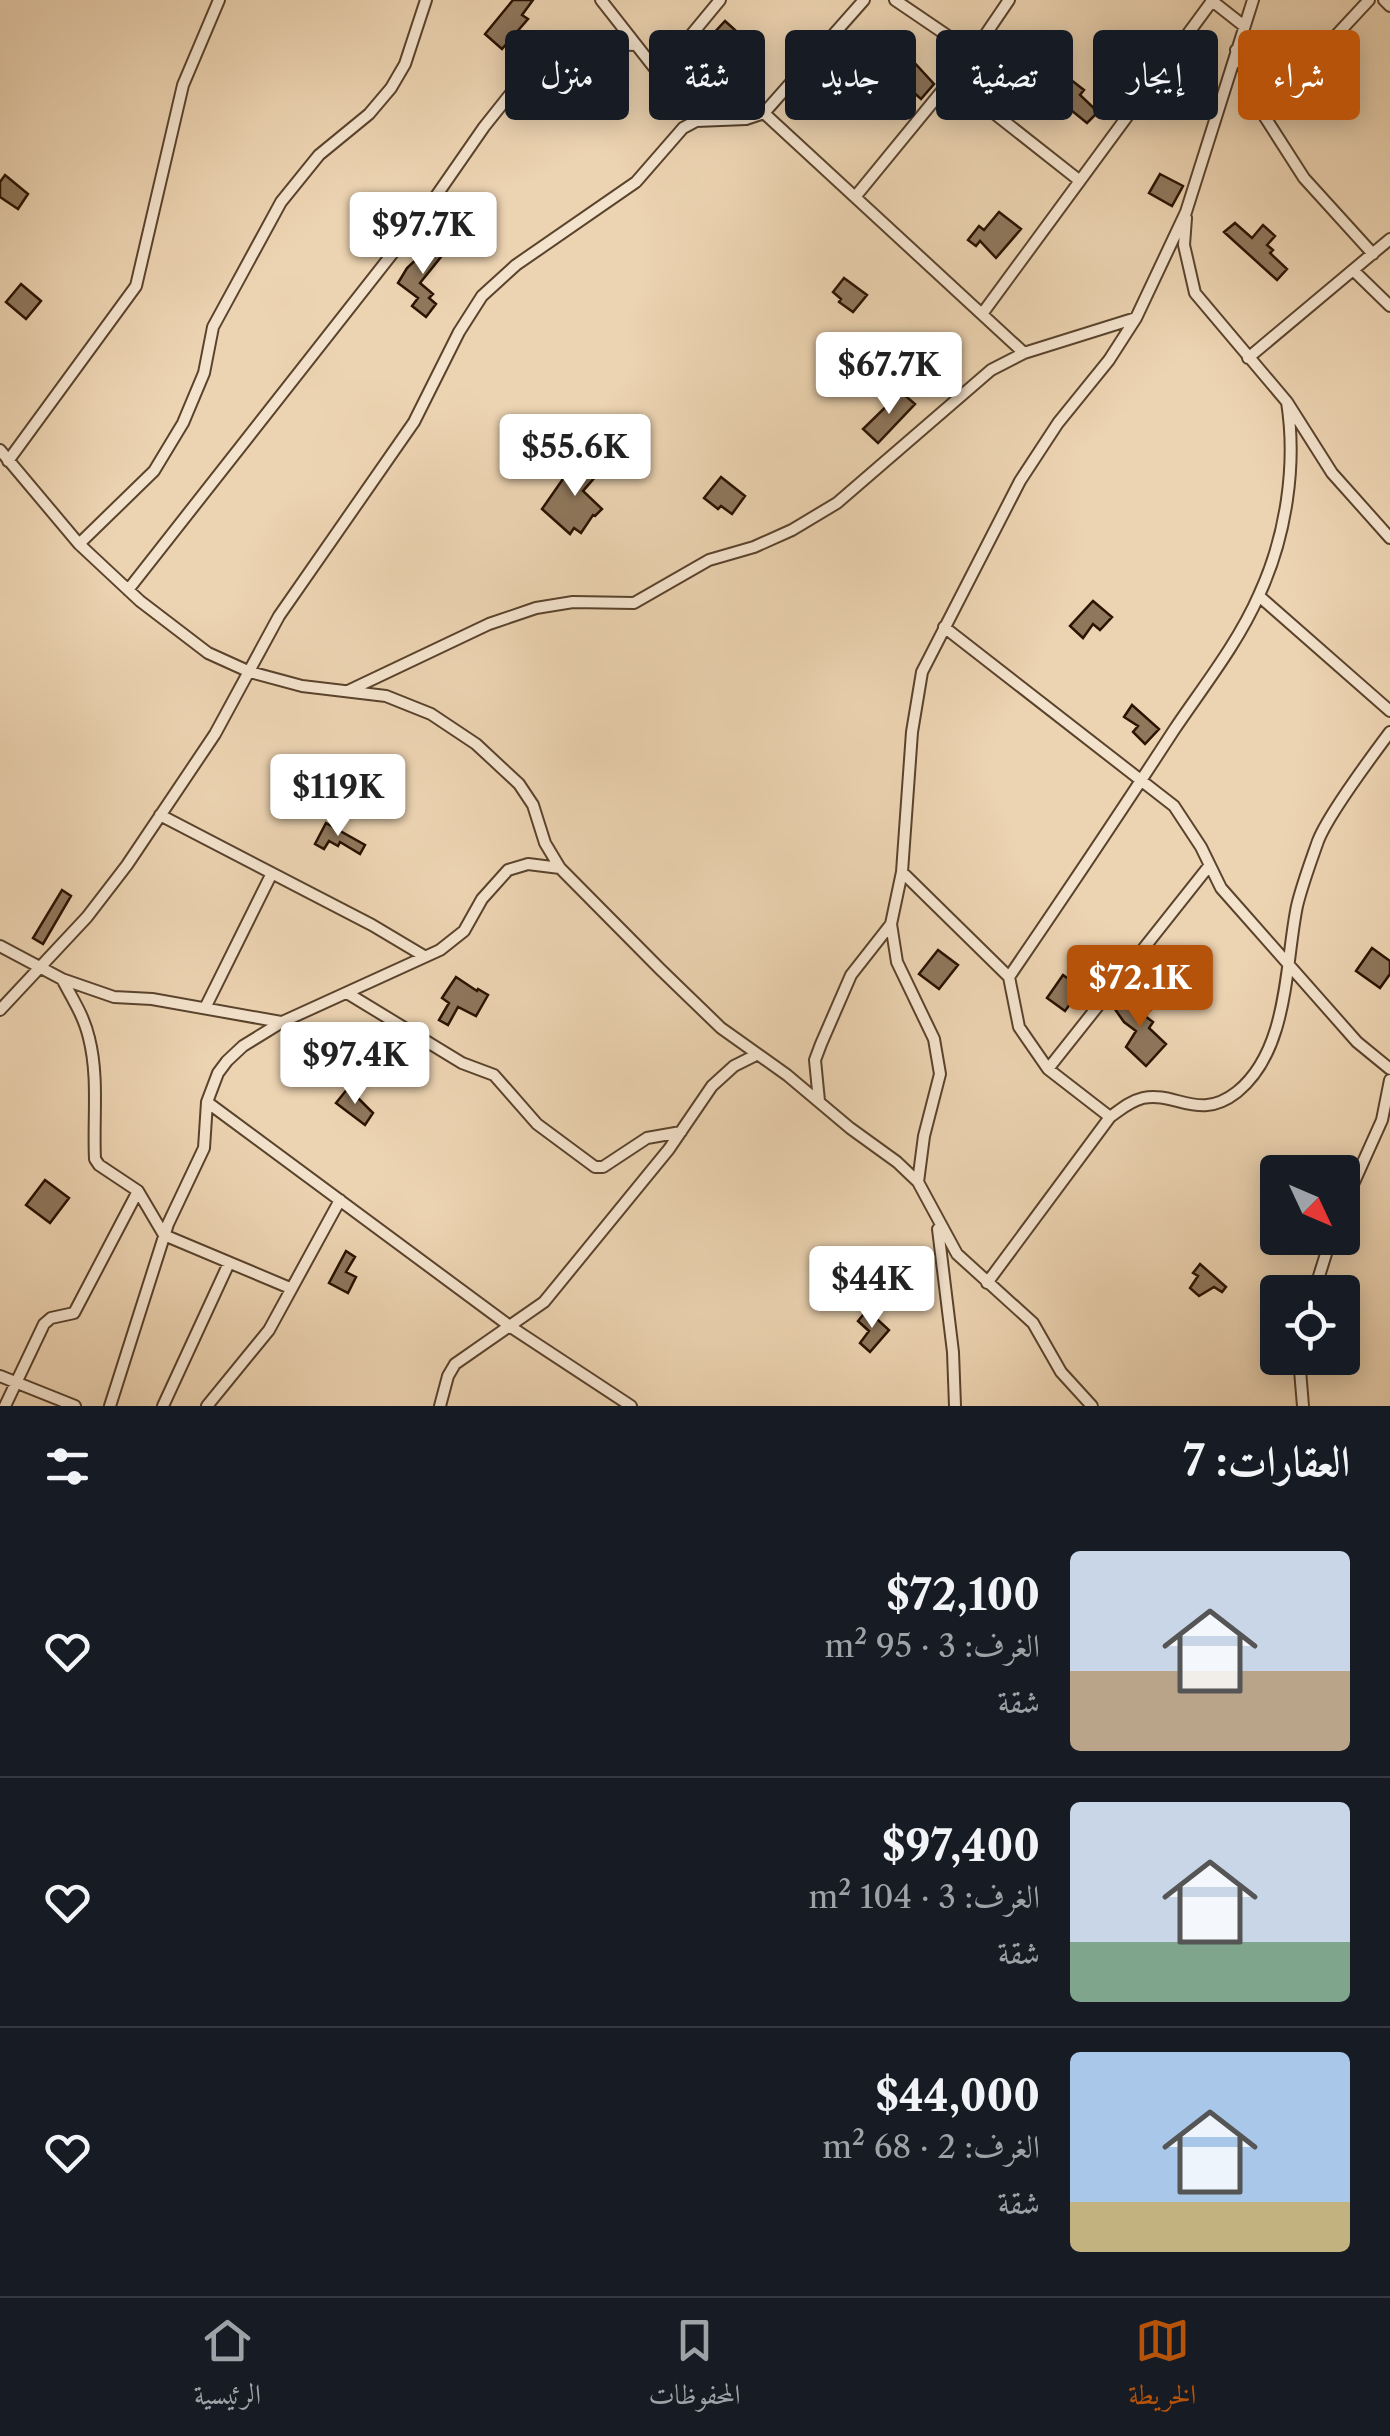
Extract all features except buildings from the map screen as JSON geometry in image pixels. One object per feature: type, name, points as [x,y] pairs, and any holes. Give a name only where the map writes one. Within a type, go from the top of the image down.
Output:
[{"type":"street","points":[[8,462],[136,286],[183,85],[218,0]]},
{"type":"street","points":[[79,544],[154,471],[183,423],[204,373],[213,327],[272,218],[318,155],[369,114],[391,88],[405,64],[426,0]]},
{"type":"street","points":[[602,0],[649,63]]},
{"type":"street","points":[[696,30],[720,0]]},
{"type":"street","points":[[765,112],[864,0]]},
{"type":"street","points":[[895,0],[938,30]]},
{"type":"street","points":[[989,30],[1009,0]]},
{"type":"street","points":[[982,314],[1211,0],[1244,26]]},
{"type":"street","points":[[918,1182],[924,1136],[940,1074],[934,1039],[897,962],[891,924],[902,872],[912,732],[922,672],[1020,480],[1058,423],[1110,360],[1136,318],[1186,212],[1253,0]]},
{"type":"street","points":[[1341,30],[1369,0]]},
{"type":"street","points":[[1384,0],[1390,6]]},
{"type":"street","points":[[128,590],[424,212],[539,58],[570,43],[636,46]]},
{"type":"street","points":[[1236,49],[1238,54]]},
{"type":"street","points":[[855,197],[936,99]]},
{"type":"street","points":[[765,114],[1024,353]]},
{"type":"street","points":[[0,1010],[97,904],[215,734],[279,616],[414,422],[459,332],[482,296],[532,254],[636,182],[665,144],[683,128],[696,121],[721,120]]},
{"type":"street","points":[[1003,120],[1080,181]]},
{"type":"street","points":[[1267,120],[1304,178],[1373,254]]},
{"type":"street","points":[[1186,212],[1184,246],[1196,293],[1287,402],[1332,473],[1390,538]]},
{"type":"street","points":[[1248,358],[1390,239]]},
{"type":"street","points":[[1353,270],[1390,306]]},
{"type":"street","points":[[349,691],[489,624],[536,608],[573,602],[634,603],[710,560],[792,530],[837,502],[991,370],[1024,353],[1136,318]]},
{"type":"street","points":[[1010,977],[1223,657],[1259,596],[1279,542],[1288,492],[1292,436],[1287,402]]},
{"type":"street","points":[[0,450],[79,544],[128,590],[208,653],[250,672],[302,686],[386,696],[431,714],[476,744],[519,784],[533,805],[545,843],[560,868],[721,1028],[918,1182],[957,1254],[1033,1323],[1061,1372],[1092,1406]]},
{"type":"street","points":[[1259,596],[1390,711]]},
{"type":"street","points":[[944,627],[1174,806],[1221,888],[1357,1042],[1390,1068]]},
{"type":"street","points":[[986,1283],[1110,1117],[1147,1097],[1179,1104],[1215,1105],[1239,1090],[1264,1059],[1282,1005],[1297,905],[1319,837],[1389,735]]},
{"type":"street","points":[[160,815],[424,956]]},
{"type":"street","points":[[110,1406],[164,1235],[204,1148],[207,1102],[227,1061],[282,1022],[440,950],[464,931],[482,899],[508,870],[528,864],[560,868]]},
{"type":"street","points":[[1048,1069],[1209,866]]},
{"type":"street","points":[[902,872],[1010,977],[1020,1027],[1048,1069],[1110,1117]]},
{"type":"street","points":[[205,1008],[271,875]]},
{"type":"street","points":[[819,1102],[816,1060],[821,1044],[851,975],[891,924]]},
{"type":"street","points":[[0,946],[62,979],[114,997],[152,999],[282,1022]]},
{"type":"street","points":[[62,979],[90,1039],[96,1159],[138,1192],[164,1235],[290,1288]]},
{"type":"street","points":[[347,993],[462,1063],[494,1075],[530,1117],[595,1167],[603,1167],[647,1138],[682,1132]]},
{"type":"street","points":[[440,1406],[455,1364],[544,1302],[682,1132],[712,1086],[734,1066],[756,1055]]},
{"type":"street","points":[[1360,1168],[1382,1120],[1390,1080]]},
{"type":"street","points":[[207,1102],[511,1327],[632,1406]]},
{"type":"street","points":[[6,1406],[44,1324],[51,1318],[74,1313],[138,1192]]},
{"type":"street","points":[[207,1406],[269,1330],[340,1200]]},
{"type":"street","points":[[938,1223],[954,1406]]},
{"type":"street","points":[[163,1406],[230,1263]]},
{"type":"street","points":[[1300,1375],[1303,1406]]},
{"type":"street","points":[[0,1376],[75,1406]]}]
